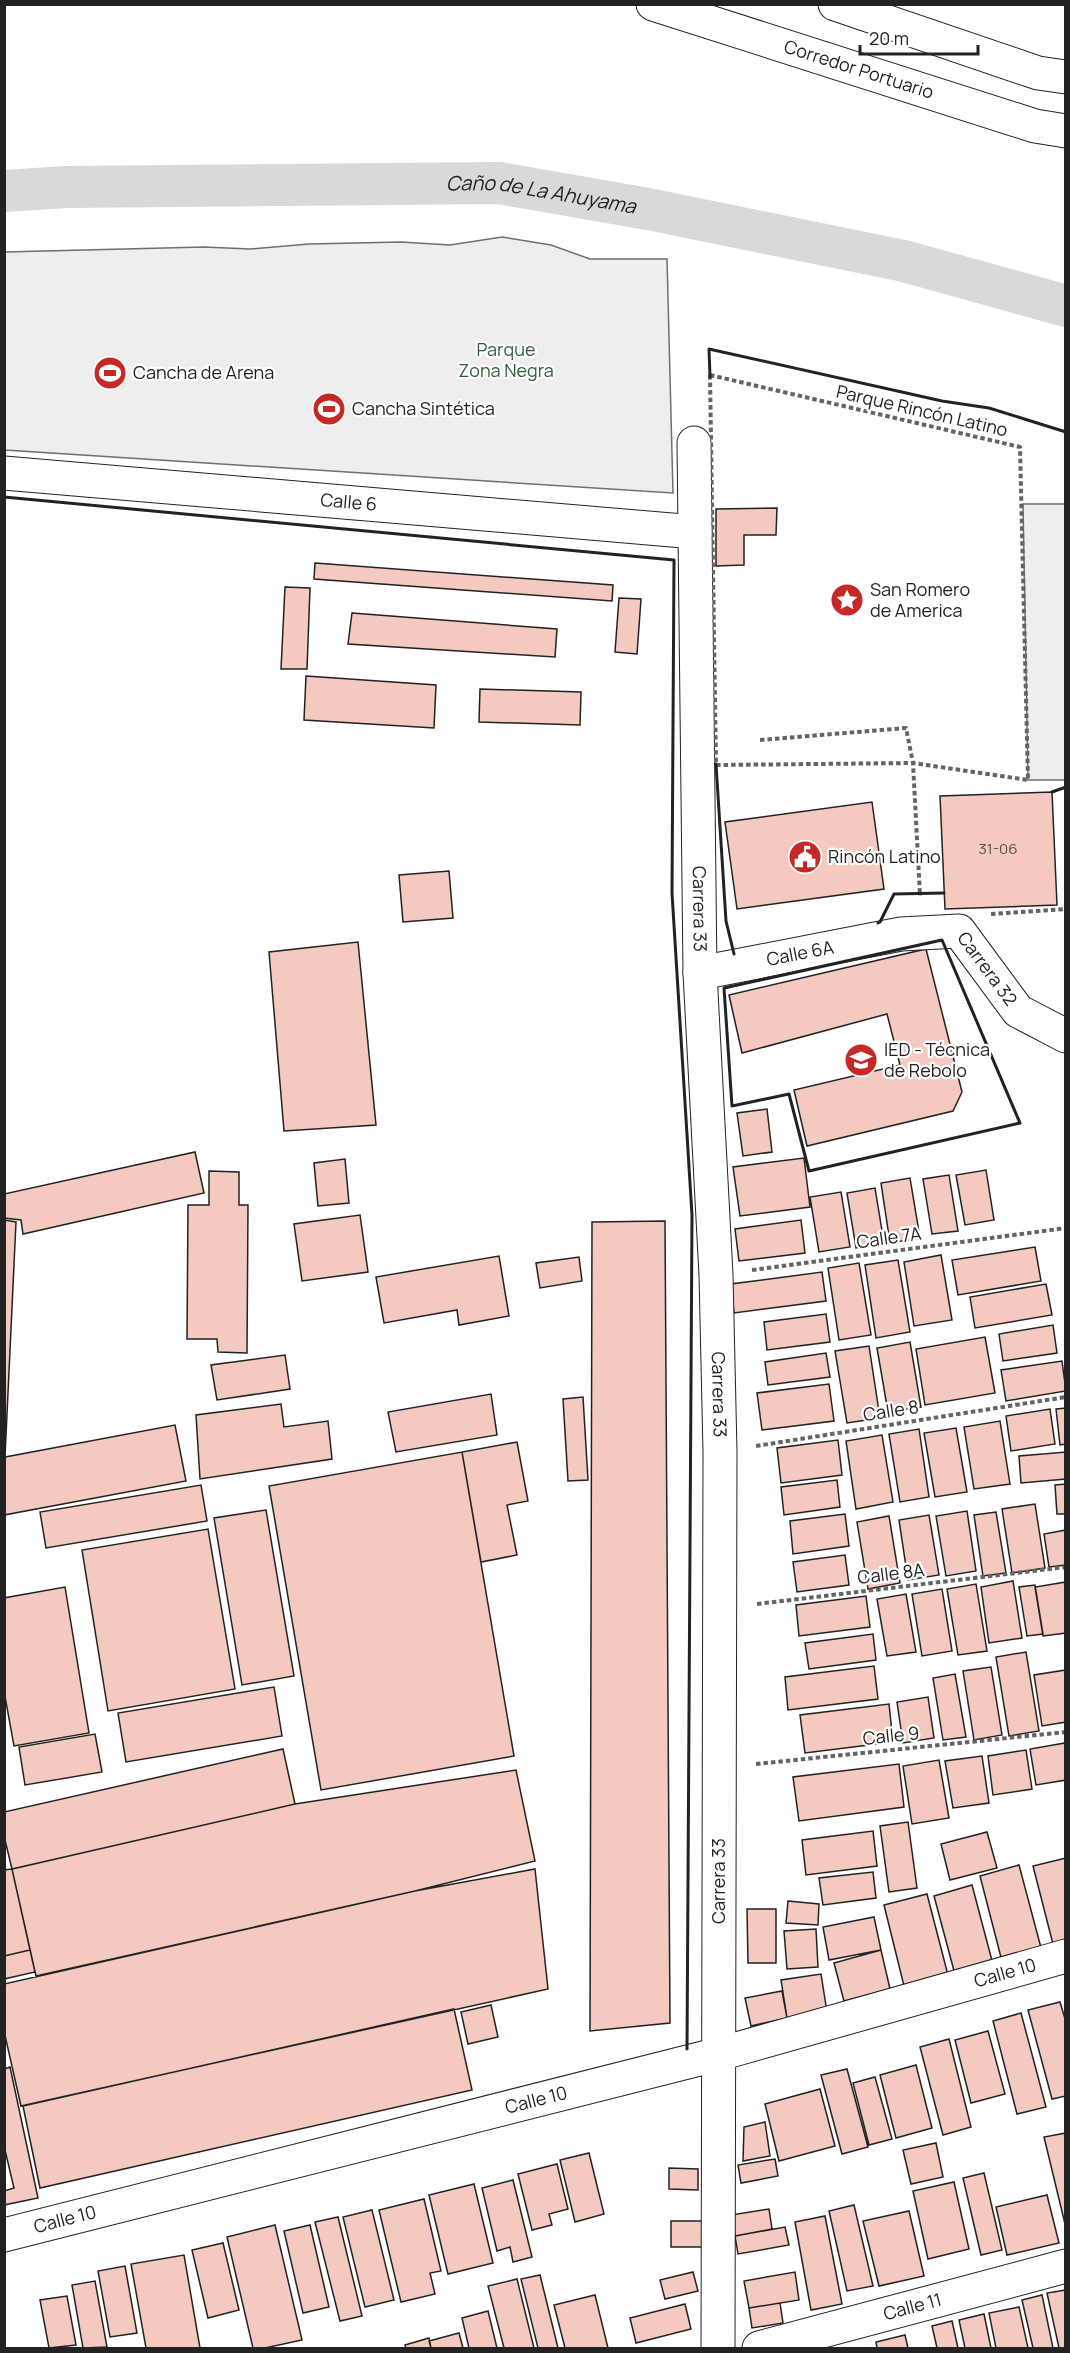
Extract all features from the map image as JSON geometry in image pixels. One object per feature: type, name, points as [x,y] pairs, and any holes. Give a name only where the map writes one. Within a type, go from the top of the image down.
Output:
[{"type":"street","name":"Corredor Portuario","points":[[653,4],[1035,126],[1065,131]]},
{"type":"street","points":[[835,4],[1038,73],[1065,77]]},
{"type":"street","name":"Carrera 33","points":[[694,443],[700,973],[716,1275],[720,1452],[717,2349]]},
{"type":"street","name":"Calle 6","points":[[4,472],[695,532]]},
{"type":"street","name":"Carrera 32","points":[[901,934],[959,931],[1018,1011],[1065,1036]]},
{"type":"street","name":"Calle 6A","points":[[700,973],[901,934]]},
{"type":"street","name":"Calle 10","points":[[4,2235],[719,2054],[1065,1956]]},
{"type":"street","name":"Calle 11","points":[[759,2349],[1065,2266]]},
{"type":"path","name":"Parque Rincón Latino","points":[[710,375],[1020,447],[1028,780],[913,763],[716,765],[710,375]]},
{"type":"path","points":[[760,740],[906,728],[913,763],[921,893],[901,934]]},
{"type":"path","name":"Calle 7A","points":[[716,1275],[1065,1228]]},
{"type":"path","name":"Calle 8","points":[[720,1452],[1065,1397]]},
{"type":"path","name":"Calle 8A","points":[[721,1609],[1065,1567]]},
{"type":"path","name":"Calle 9","points":[[720,1767],[1065,1732]]},
{"type":"green space","name":"Parque Zona Negra","points":[[502,237],[551,245],[590,259],[667,259],[673,493],[5,450],[5,252],[204,247],[250,249],[309,244],[401,242],[450,245]]},
{"type":"green space","points":[[1023,504],[1065,504],[1065,780],[1028,780]]},
{"type":"building","points":[[777,508],[776,535],[744,535],[744,565],[716,566],[716,509]]},
{"type":"building","points":[[315,563],[613,585],[612,601],[314,579]]},
{"type":"building","points":[[285,587],[310,588],[307,669],[281,669]]},
{"type":"building","points":[[619,598],[641,599],[637,654],[615,652]]},
{"type":"building","points":[[352,613],[557,629],[555,657],[348,644]]},
{"type":"building","points":[[306,676],[436,685],[434,728],[304,720]]},
{"type":"building","points":[[480,689],[581,692],[580,725],[479,722]]},
{"type":"building","points":[[1052,792],[1057,905],[945,909],[940,796]]},
{"type":"building","name":"Rincón Latino","points":[[872,802],[884,889],[737,909],[725,822]]},
{"type":"building","points":[[449,871],[453,918],[403,922],[399,875]]},
{"type":"building","points":[[358,942],[376,1125],[284,1131],[269,952]]},
{"type":"building","points":[[926,949],[962,1092],[953,1111],[807,1146],[794,1090],[900,1065],[887,1014],[742,1053],[729,995]]},
{"type":"building","points":[[767,1109],[772,1152],[743,1156],[737,1113]]},
{"type":"building","points":[[195,1152],[204,1193],[23,1234],[21,1220],[4,1218],[4,1194]]},
{"type":"building","points":[[804,1158],[810,1207],[740,1216],[733,1167]]},
{"type":"building","points":[[345,1159],[349,1203],[318,1206],[314,1163]]},
{"type":"building","points":[[986,1170],[994,1220],[965,1225],[956,1175]]},
{"type":"building","points":[[209,1171],[239,1172],[239,1205],[248,1205],[247,1353],[218,1352],[217,1339],[187,1339],[188,1205],[209,1205]]},
{"type":"building","points":[[949,1175],[958,1231],[932,1234],[923,1179]]},
{"type":"building","points":[[910,1178],[920,1238],[890,1243],[881,1183]]},
{"type":"building","points":[[875,1188],[884,1243],[856,1248],[847,1193]]},
{"type":"building","points":[[841,1192],[850,1247],[819,1252],[810,1197]]},
{"type":"building","points":[[360,1215],[368,1272],[302,1281],[294,1224]]},
{"type":"building","points":[[4,1220],[16,1222],[5,1457],[175,1425],[186,1481],[4,1515]]},
{"type":"building","points":[[801,1220],[805,1253],[739,1261],[735,1229]]},
{"type":"building","points":[[665,1221],[670,2023],[590,2031],[592,1222]]},
{"type":"building","points":[[1035,1247],[1041,1281],[958,1295],[952,1260]]},
{"type":"building","points":[[941,1255],[952,1320],[914,1326],[904,1262]]},
{"type":"building","points":[[499,1256],[509,1316],[459,1325],[457,1310],[384,1323],[376,1277]]},
{"type":"building","points":[[579,1257],[582,1281],[540,1288],[536,1263]]},
{"type":"building","points":[[898,1260],[910,1332],[876,1338],[865,1265]]},
{"type":"building","points":[[859,1263],[871,1335],[839,1340],[828,1268]]},
{"type":"building","points":[[822,1272],[826,1301],[734,1313],[731,1284]]},
{"type":"building","points":[[1046,1284],[1052,1315],[975,1328],[970,1297]]},
{"type":"building","points":[[826,1314],[830,1342],[767,1350],[764,1322]]},
{"type":"building","points":[[1053,1325],[1057,1353],[1003,1361],[999,1334]]},
{"type":"building","points":[[985,1337],[995,1393],[925,1405],[916,1349]]},
{"type":"building","points":[[910,1342],[921,1407],[888,1412],[877,1348]]},
{"type":"building","points":[[869,1346],[880,1418],[847,1423],[835,1351]]},
{"type":"building","points":[[826,1353],[830,1377],[768,1385],[765,1362]]},
{"type":"building","points":[[285,1355],[290,1389],[217,1400],[211,1365]]},
{"type":"building","points":[[1062,1361],[1066,1391],[1006,1401],[1001,1370]]},
{"type":"building","points":[[829,1384],[834,1421],[762,1430],[757,1393]]},
{"type":"building","points":[[491,1394],[497,1435],[396,1452],[388,1412]]},
{"type":"building","points":[[583,1397],[588,1480],[568,1481],[563,1399]]},
{"type":"building","points":[[281,1404],[284,1427],[328,1421],[332,1459],[200,1479],[196,1415]]},
{"type":"building","points":[[1066,1408],[1066,1444],[1060,1445],[1056,1409]]},
{"type":"building","points":[[1050,1409],[1055,1444],[1011,1451],[1006,1416]]},
{"type":"building","points":[[1000,1421],[1010,1484],[974,1489],[964,1427]]},
{"type":"building","points":[[956,1428],[967,1492],[935,1497],[924,1433]]},
{"type":"building","points":[[919,1429],[929,1497],[900,1502],[889,1434]]},
{"type":"building","points":[[882,1435],[893,1502],[856,1509],[846,1441]]},
{"type":"building","points":[[838,1440],[842,1475],[781,1483],[777,1448]]},
{"type":"building","points":[[517,1442],[528,1501],[507,1505],[517,1555],[481,1562],[462,1452]]},
{"type":"building","points":[[462,1452],[514,1756],[321,1790],[269,1486]]},
{"type":"building","points":[[1066,1452],[1066,1479],[1021,1483],[1019,1456]]},
{"type":"building","points":[[837,1480],[840,1507],[784,1515],[781,1487]]},
{"type":"building","points":[[1066,1484],[1066,1514],[1057,1514],[1055,1485]]},
{"type":"building","points":[[201,1485],[207,1521],[46,1548],[40,1512]]},
{"type":"building","points":[[1035,1504],[1045,1568],[1012,1573],[1002,1509]]},
{"type":"building","points":[[266,1510],[294,1676],[242,1685],[214,1518]]},
{"type":"building","points":[[967,1511],[976,1571],[946,1576],[936,1516]]},
{"type":"building","points":[[996,1512],[1006,1573],[983,1576],[974,1515]]},
{"type":"building","points":[[845,1514],[849,1546],[793,1554],[790,1521]]},
{"type":"building","points":[[929,1515],[939,1575],[908,1580],[899,1520]]},
{"type":"building","points":[[889,1516],[900,1583],[868,1589],[857,1522]]},
{"type":"building","points":[[208,1529],[235,1689],[108,1711],[82,1550]]},
{"type":"building","points":[[1066,1530],[1066,1565],[1049,1567],[1044,1534]]},
{"type":"building","points":[[845,1555],[849,1585],[797,1592],[793,1562]]},
{"type":"building","points":[[1013,1581],[1022,1638],[989,1643],[981,1587]]},
{"type":"building","points":[[1066,1582],[1066,1633],[1043,1636],[1035,1587]]},
{"type":"building","points":[[976,1584],[987,1651],[958,1655],[947,1589]]},
{"type":"building","points":[[1035,1585],[1043,1634],[1027,1636],[1019,1587]]},
{"type":"building","points":[[65,1587],[89,1733],[14,1746],[4,1691],[4,1598]]},
{"type":"building","points":[[942,1589],[952,1651],[922,1656],[912,1594]]},
{"type":"building","points":[[906,1594],[916,1652],[887,1656],[877,1599]]},
{"type":"building","points":[[866,1596],[870,1627],[799,1636],[796,1605]]},
{"type":"building","points":[[873,1634],[876,1660],[809,1669],[805,1643]]},
{"type":"building","points":[[1026,1652],[1039,1731],[1009,1736],[996,1657]]},
{"type":"building","points":[[874,1666],[878,1699],[788,1710],[785,1677]]},
{"type":"building","points":[[991,1667],[1002,1735],[974,1740],[963,1671]]},
{"type":"building","points":[[1066,1670],[1066,1722],[1042,1726],[1034,1675]]},
{"type":"building","points":[[955,1674],[966,1737],[943,1740],[933,1678]]},
{"type":"building","points":[[274,1687],[282,1736],[126,1762],[118,1713]]},
{"type":"building","points":[[928,1697],[934,1738],[903,1743],[897,1702]]},
{"type":"building","points":[[889,1704],[893,1742],[805,1753],[800,1715]]},
{"type":"building","points":[[95,1734],[102,1772],[25,1785],[19,1747]]},
{"type":"building","points":[[1065,1743],[1066,1780],[1036,1785],[1030,1749]]},
{"type":"building","points":[[283,1749],[295,1804],[12,1869],[4,1836],[4,1812]]},
{"type":"building","points":[[1026,1750],[1032,1789],[993,1795],[988,1756]]},
{"type":"building","points":[[982,1756],[989,1803],[953,1808],[945,1761]]},
{"type":"building","points":[[939,1760],[949,1818],[912,1824],[903,1766]]},
{"type":"building","points":[[899,1764],[904,1807],[799,1821],[793,1777]]},
{"type":"building","points":[[516,1770],[535,1861],[415,1891],[36,1976],[12,1869],[295,1804]]},
{"type":"building","points":[[908,1822],[917,1888],[889,1892],[880,1826]]},
{"type":"building","points":[[873,1831],[877,1866],[806,1875],[802,1840]]},
{"type":"building","points":[[987,1832],[997,1868],[950,1880],[941,1844]]},
{"type":"building","points":[[1066,1858],[1066,1945],[1054,1948],[1033,1866]]},
{"type":"building","points":[[1019,1865],[1044,1959],[1004,1969],[980,1876]]},
{"type":"building","points":[[12,1869],[30,1950],[4,1956],[4,1870]]},
{"type":"building","points":[[535,1869],[548,1989],[21,2106],[4,2031],[4,1984],[415,1891]]},
{"type":"building","points":[[873,1872],[876,1898],[823,1905],[819,1878]]},
{"type":"building","points":[[972,1885],[995,1972],[957,1982],[934,1896]]},
{"type":"building","points":[[927,1894],[949,1979],[905,1990],[884,1905]]},
{"type":"building","points":[[788,1901],[819,1904],[818,1925],[786,1923]]},
{"type":"building","points":[[747,1909],[776,1909],[776,1963],[748,1963]]},
{"type":"building","points":[[874,1917],[881,1950],[829,1960],[823,1927]]},
{"type":"building","points":[[816,1929],[818,1967],[787,1969],[784,1931]]},
{"type":"building","points":[[30,1950],[35,1972],[4,1979],[4,1956]]},
{"type":"building","points":[[881,1950],[890,1989],[844,2001],[834,1963]]},
{"type":"building","points":[[821,1974],[827,2012],[787,2018],[781,1980]]},
{"type":"building","points":[[782,1991],[787,2018],[751,2026],[745,1998]]},
{"type":"building","points":[[1060,2002],[1066,2022],[1066,2096],[1052,2099],[1028,2010]]},
{"type":"building","points":[[491,2005],[498,2037],[468,2044],[461,2012]]},
{"type":"building","points":[[454,2009],[472,2090],[40,2188],[23,2106]]},
{"type":"building","points":[[1021,2013],[1046,2107],[1017,2114],[993,2021]]},
{"type":"building","points":[[988,2031],[1005,2094],[971,2103],[955,2040]]},
{"type":"building","points":[[949,2039],[971,2127],[943,2135],[920,2047]]},
{"type":"building","points":[[916,2065],[932,2128],[896,2138],[880,2075]]},
{"type":"building","points":[[10,2067],[38,2198],[4,2205],[4,2191],[14,2188],[4,2146],[4,2069]]},
{"type":"building","points":[[847,2069],[868,2147],[842,2154],[821,2075]]},
{"type":"building","points":[[875,2077],[892,2139],[869,2145],[853,2083]]},
{"type":"building","points":[[820,2089],[835,2146],[779,2161],[765,2104]]},
{"type":"building","points":[[765,2122],[770,2156],[743,2161],[744,2127]]},
{"type":"building","points":[[1066,2133],[1066,2228],[1044,2137]]},
{"type":"building","points":[[936,2143],[943,2177],[911,2184],[903,2150]]},
{"type":"building","points":[[589,2153],[604,2214],[575,2222],[560,2160]]},
{"type":"building","points":[[775,2159],[778,2176],[741,2183],[738,2165]]},
{"type":"building","points":[[557,2164],[568,2209],[549,2214],[552,2225],[532,2230],[518,2174]]},
{"type":"building","points":[[669,2168],[698,2169],[698,2190],[669,2189]]},
{"type":"building","points":[[984,2173],[1002,2250],[981,2255],[963,2178]]},
{"type":"building","points":[[513,2180],[532,2257],[513,2262],[510,2247],[497,2251],[482,2188]]},
{"type":"building","points":[[954,2182],[969,2249],[928,2259],[913,2191]]},
{"type":"building","points":[[474,2184],[493,2263],[448,2274],[429,2195]]},
{"type":"building","points":[[1047,2195],[1059,2243],[1007,2255],[996,2207]]},
{"type":"building","points":[[424,2199],[441,2271],[430,2273],[435,2294],[401,2302],[379,2210]]},
{"type":"building","points":[[854,2205],[873,2286],[847,2291],[829,2211]]},
{"type":"building","points":[[769,2209],[772,2229],[735,2236],[731,2215]]},
{"type":"building","points":[[372,2210],[394,2300],[365,2307],[343,2217]]},
{"type":"building","points":[[909,2211],[924,2276],[879,2286],[863,2221]]},
{"type":"building","points":[[825,2216],[842,2304],[811,2310],[795,2222]]},
{"type":"building","points":[[338,2217],[362,2316],[340,2321],[315,2222]]},
{"type":"building","points":[[671,2221],[703,2221],[703,2247],[671,2247]]},
{"type":"building","points":[[275,2225],[302,2340],[265,2348],[253,2348],[227,2237]]},
{"type":"building","points":[[310,2225],[329,2307],[303,2313],[284,2231]]},
{"type":"building","points":[[785,2227],[789,2245],[738,2254],[735,2236]]},
{"type":"building","points":[[223,2243],[239,2310],[208,2318],[192,2250]]},
{"type":"building","points":[[184,2255],[200,2348],[146,2348],[131,2264]]},
{"type":"building","points":[[125,2266],[137,2333],[110,2337],[98,2271]]},
{"type":"building","points":[[693,2272],[698,2291],[665,2299],[660,2280]]},
{"type":"building","points":[[795,2272],[799,2300],[749,2308],[744,2281]]},
{"type":"building","points":[[540,2275],[558,2348],[538,2348],[521,2279]]},
{"type":"building","points":[[517,2279],[534,2348],[504,2348],[488,2286]]},
{"type":"building","points":[[95,2281],[107,2347],[83,2348],[72,2285]]},
{"type":"building","points":[[1066,2290],[1066,2348],[1059,2348],[1047,2293]]},
{"type":"building","points":[[595,2295],[608,2348],[565,2348],[554,2305]]},
{"type":"building","points":[[1042,2295],[1053,2348],[1033,2348],[1022,2300]]},
{"type":"building","points":[[67,2296],[76,2345],[49,2348],[40,2300]]},
{"type":"building","points":[[780,2303],[783,2323],[752,2328],[749,2308]]},
{"type":"building","points":[[685,2304],[691,2329],[636,2343],[630,2318]]},
{"type":"building","points":[[1019,2307],[1028,2348],[996,2348],[989,2313]]},
{"type":"building","points":[[488,2311],[497,2348],[469,2348],[462,2318]]},
{"type":"building","points":[[984,2314],[991,2348],[965,2348],[959,2320]]},
{"type":"building","points":[[952,2321],[958,2348],[937,2348],[932,2326]]},
{"type":"building","points":[[459,2333],[463,2348],[431,2348],[429,2341]]},
{"type":"building","points":[[905,2335],[908,2348],[877,2348],[876,2342]]},
{"type":"building","points":[[429,2338],[431,2348],[406,2348],[405,2345]]},
{"type":"waterway","name":"Caño de La Ahuyama","points":[[4,191],[66,187],[499,183],[648,209],[904,261],[1066,306]]},
{"type":"wall","points":[[710,377],[709,349],[942,401],[989,408],[1066,432]]},
{"type":"wall","points":[[4,497],[674,560],[672,893],[692,1215],[687,2049]]},
{"type":"wall","points":[[716,764],[726,921],[734,954]]},
{"type":"wall","points":[[1052,792],[1066,787]]},
{"type":"wall","points":[[878,923],[894,894],[944,893]]},
{"type":"wall","points":[[942,940],[1020,1123],[809,1171],[789,1094],[732,1106],[724,988],[942,940]]},
{"type":"place","name":"Cancha de Arena","points":[[110,373]]},
{"type":"place","name":"Cancha Sintética","points":[[329,409]]},
{"type":"place","name":"San Romero de America","points":[[847,600]]},
{"type":"place","name":"Rincón Latino","points":[[805,857]]},
{"type":"place","name":"IED - Técnica de Rebolo","points":[[861,1060]]}]
